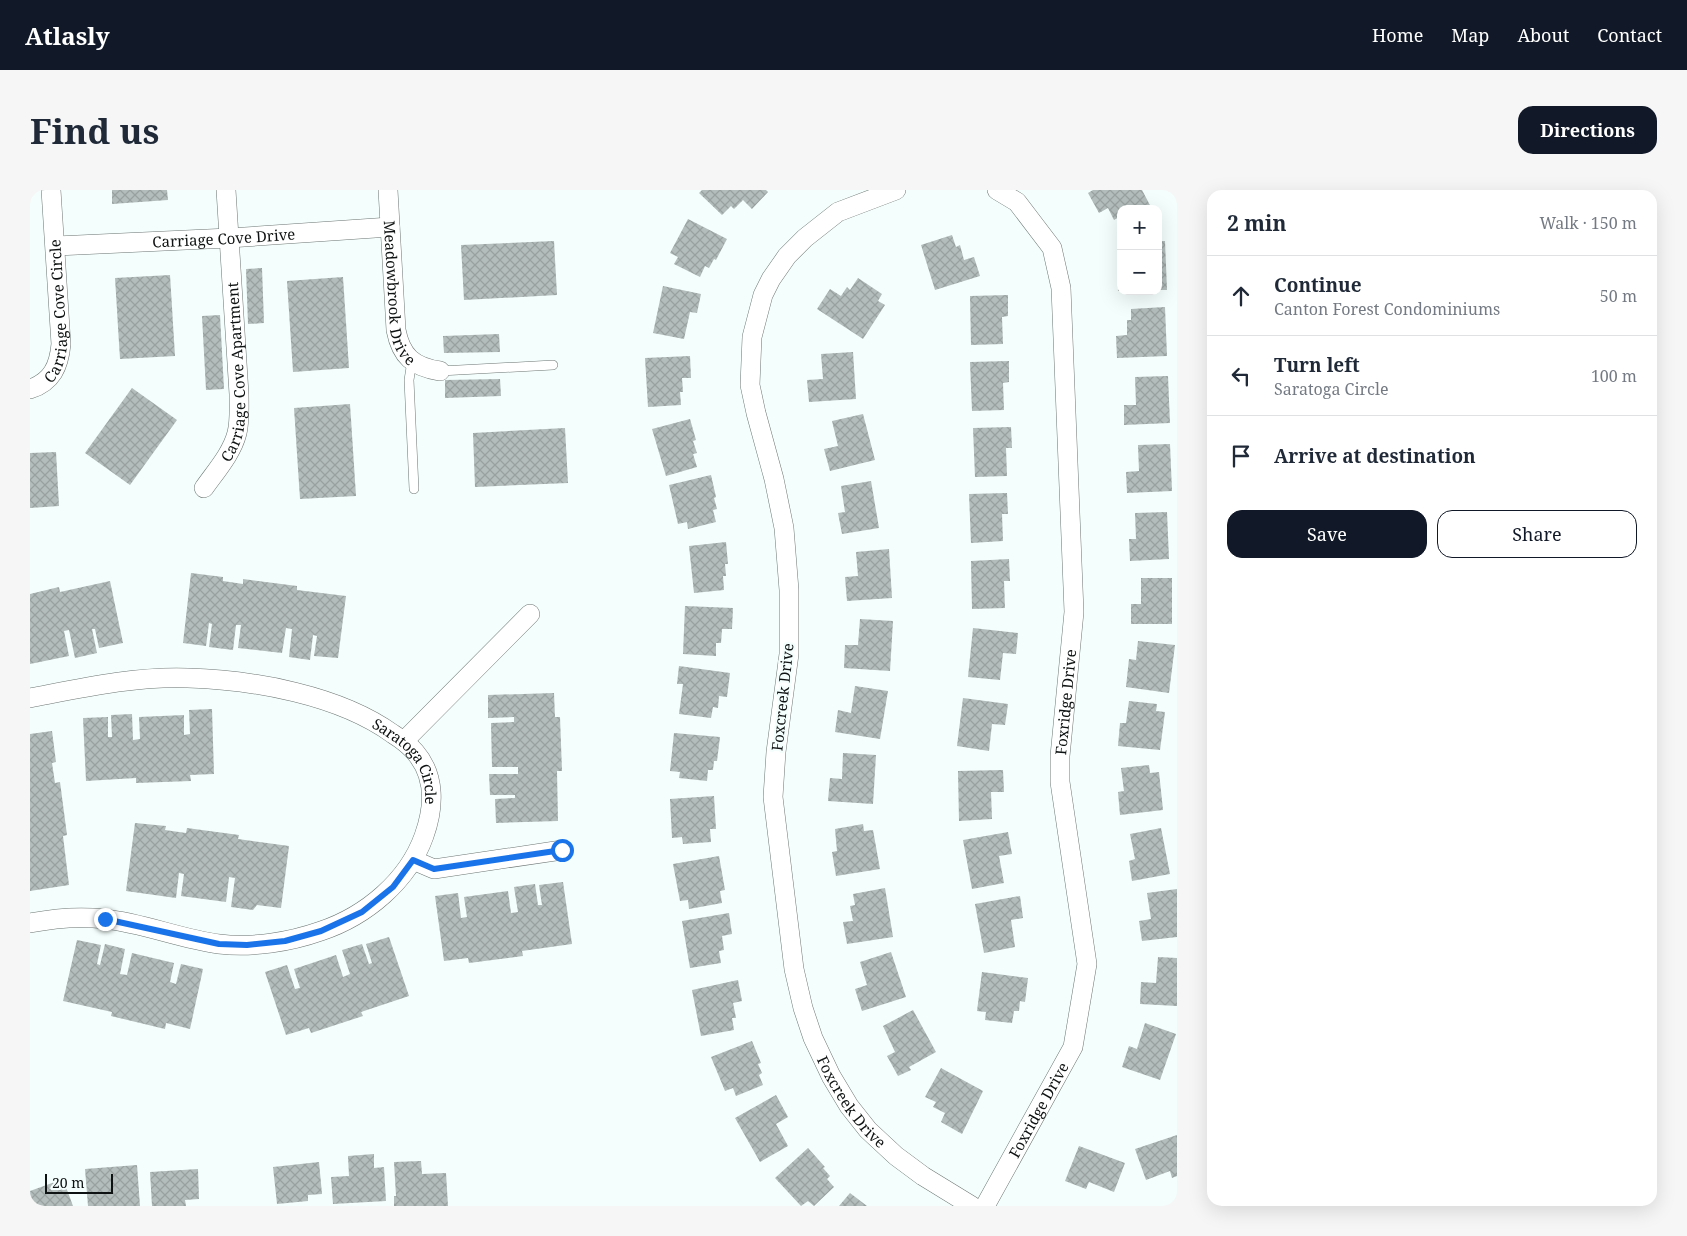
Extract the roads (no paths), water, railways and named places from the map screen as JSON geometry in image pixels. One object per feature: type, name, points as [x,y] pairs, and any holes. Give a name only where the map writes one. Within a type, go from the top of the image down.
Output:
[{"type":"street","name":"Carriage Cove Circle","points":[[30,389],[41,385],[49,379],[56,369],[61,344],[52,190]]},
{"type":"street","name":"Carriage Cove Apartment","points":[[204,488],[224,459],[236,435],[239,419],[226,190]]},
{"type":"street","name":"Meadowbrook Drive","points":[[388,190],[398,340],[404,353],[412,361],[425,368],[440,371]]},
{"type":"street","name":"Foxcreek Drive","points":[[896,190],[838,212],[805,238],[787,256],[763,295],[752,337],[750,385],[774,479],[782,520],[789,590],[788,654],[776,752],[773,797],[794,969],[810,1031],[831,1076],[849,1106],[868,1130],[896,1156],[923,1176],[972,1206]]},
{"type":"street","name":"Foxridge Drive","points":[[985,1206],[1073,1047],[1087,964],[1060,782],[1060,756],[1074,612],[1061,288],[1052,248],[1010,194]]},
{"type":"street","name":"Carriage Cove Drive","points":[[56,246],[390,228]]},
{"type":"street","points":[[404,741],[530,614]]},
{"type":"street","name":"Saratoga Circle","points":[[30,698],[106,684],[147,679],[188,678],[259,684],[302,693],[363,716],[404,741],[416,752],[423,763],[432,794],[429,822],[422,843],[413,860],[393,887],[362,912],[321,931],[285,941],[247,945],[219,944],[105,919],[75,917],[30,923]]},
{"type":"street","points":[[413,860],[434,869],[562,850]]},
{"type":"lane","points":[[412,361],[409,380],[414,489]]},
{"type":"lane","points":[[440,371],[552,365]]}]
